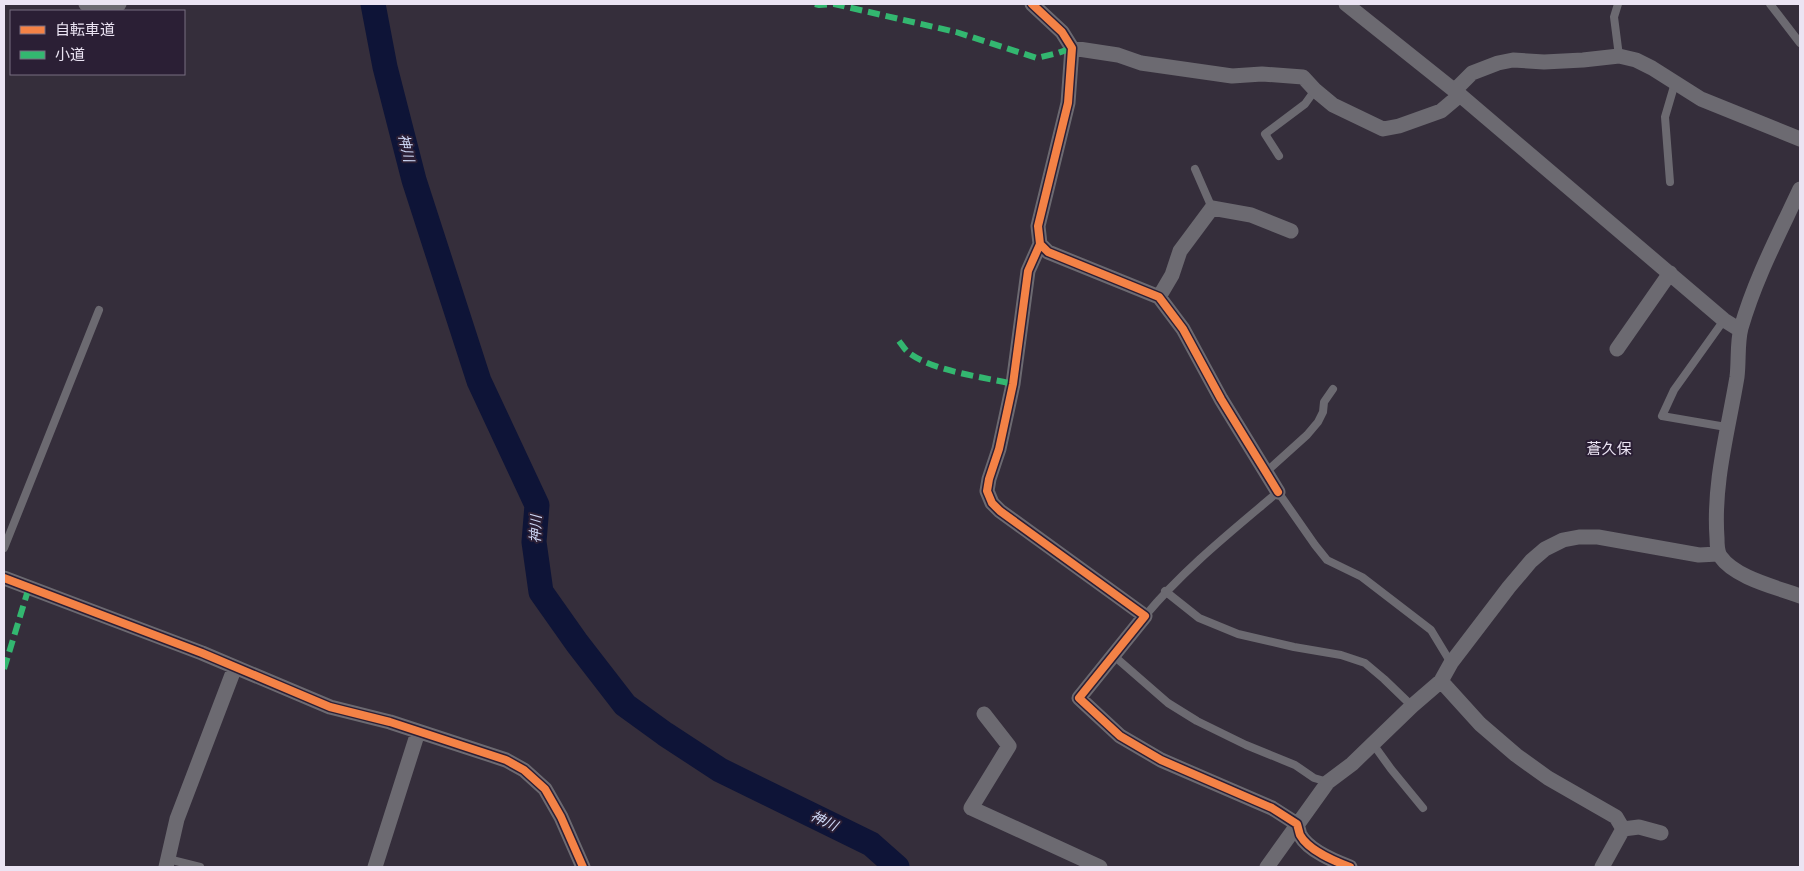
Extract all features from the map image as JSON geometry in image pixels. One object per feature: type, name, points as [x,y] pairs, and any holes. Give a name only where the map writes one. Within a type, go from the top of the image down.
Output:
[{"type":"street","points":[[86,4],[93,7],[118,4]]},
{"type":"street","points":[[1032,4],[1062,32],[1072,48],[1068,103],[1038,226],[1040,244],[1028,271],[1013,384],[999,449],[987,491],[992,503],[1000,511],[1145,616],[1080,698],[1120,736],[1161,760],[1272,808],[1297,824],[1300,835],[1312,848],[1337,863],[1350,867]]},
{"type":"street","points":[[1346,4],[1457,93],[1724,320],[1740,330]]},
{"type":"street","points":[[1072,48],[1118,55],[1141,62],[1232,76],[1262,74],[1304,77],[1333,105],[1383,128],[1399,126],[1441,111],[1472,72],[1498,63],[1513,60],[1544,62],[1619,56],[1644,64],[1701,99],[1800,139]]},
{"type":"street","points":[[1800,189],[1756,282],[1740,330],[1737,376],[1726,427],[1715,515],[1718,554],[1726,563],[1747,576],[1800,596]]},
{"type":"street","points":[[1159,297],[1172,275],[1180,251],[1212,208],[1251,214],[1291,231]]},
{"type":"street","points":[[1040,244],[1048,252],[1159,297],[1183,329],[1221,399],[1278,492]]},
{"type":"street","points":[[1617,348],[1670,273]]},
{"type":"street","points":[[1267,867],[1328,782],[1352,764],[1441,681],[1451,664],[1486,617],[1531,561],[1545,549],[1563,540],[1579,537],[1598,537],[1699,555],[1718,554]]},
{"type":"street","points":[[4,578],[193,649],[330,707],[390,722],[506,760],[524,770],[545,789],[561,817],[583,867]]},
{"type":"street","points":[[167,863],[177,819],[236,667]]},
{"type":"street","points":[[1441,681],[1480,724],[1516,755],[1548,778],[1616,817],[1623,829]]},
{"type":"street","points":[[984,714],[1009,746],[971,808],[1037,840],[1100,867]]},
{"type":"street","points":[[374,867],[418,732]]},
{"type":"street","points":[[1623,829],[1639,828],[1661,833]]},
{"type":"street","points":[[1602,867],[1623,829]]},
{"type":"lane","points":[[1618,4],[1614,17],[1619,56]]},
{"type":"lane","points":[[1770,4],[1800,43]]},
{"type":"lane","points":[[1670,182],[1665,117],[1675,83]]},
{"type":"lane","points":[[1279,156],[1264,134],[1306,104],[1316,90]]},
{"type":"lane","points":[[1195,169],[1212,208]]},
{"type":"lane","points":[[4,548],[99,310]]},
{"type":"lane","points":[[1724,320],[1674,390],[1662,416],[1726,427]]},
{"type":"lane","points":[[1266,472],[1307,435],[1318,422],[1323,412],[1324,402],[1333,389]]},
{"type":"lane","points":[[1145,616],[1165,591],[1278,492],[1315,545],[1328,560],[1362,577],[1431,630],[1451,664]]},
{"type":"lane","points":[[1165,591],[1199,618],[1238,634],[1294,647],[1342,655],[1365,663],[1412,706]]},
{"type":"lane","points":[[1114,656],[1168,703],[1197,721],[1246,745],[1295,765],[1314,778],[1328,782]]},
{"type":"lane","points":[[1373,744],[1423,808]]},
{"type":"lane","points":[[167,863],[200,867]]},
{"type":"waterway","name":"神川","points":[[373,4],[385,67],[414,180],[479,381],[537,505],[534,542],[541,592],[577,643],[625,705],[720,770],[871,844],[897,867]]},
{"type":"marked path","points":[[815,4],[834,4],[956,32],[1037,58],[1072,48]]},
{"type":"marked path","points":[[899,341],[909,353],[931,364],[959,373],[1013,384]]},
{"type":"marked path","points":[[4,669],[29,587]]},
{"type":"cycle path","points":[[1032,4],[1062,32],[1072,48],[1068,103],[1038,226],[1040,244],[1048,252],[1159,297],[1183,329],[1221,399],[1278,492]]},
{"type":"cycle path","points":[[1040,244],[1028,271],[1013,384],[999,449],[987,491],[992,503],[1000,511],[1145,616],[1079,698],[1120,736],[1161,760],[1272,808],[1297,824],[1300,835],[1309,846],[1322,855],[1350,867]]},
{"type":"cycle path","points":[[4,578],[202,653],[330,707],[390,722],[506,760],[524,770],[545,789],[561,817],[583,867]]},
{"type":"district","name":"蒼久保","points":[[1609,449]]}]
